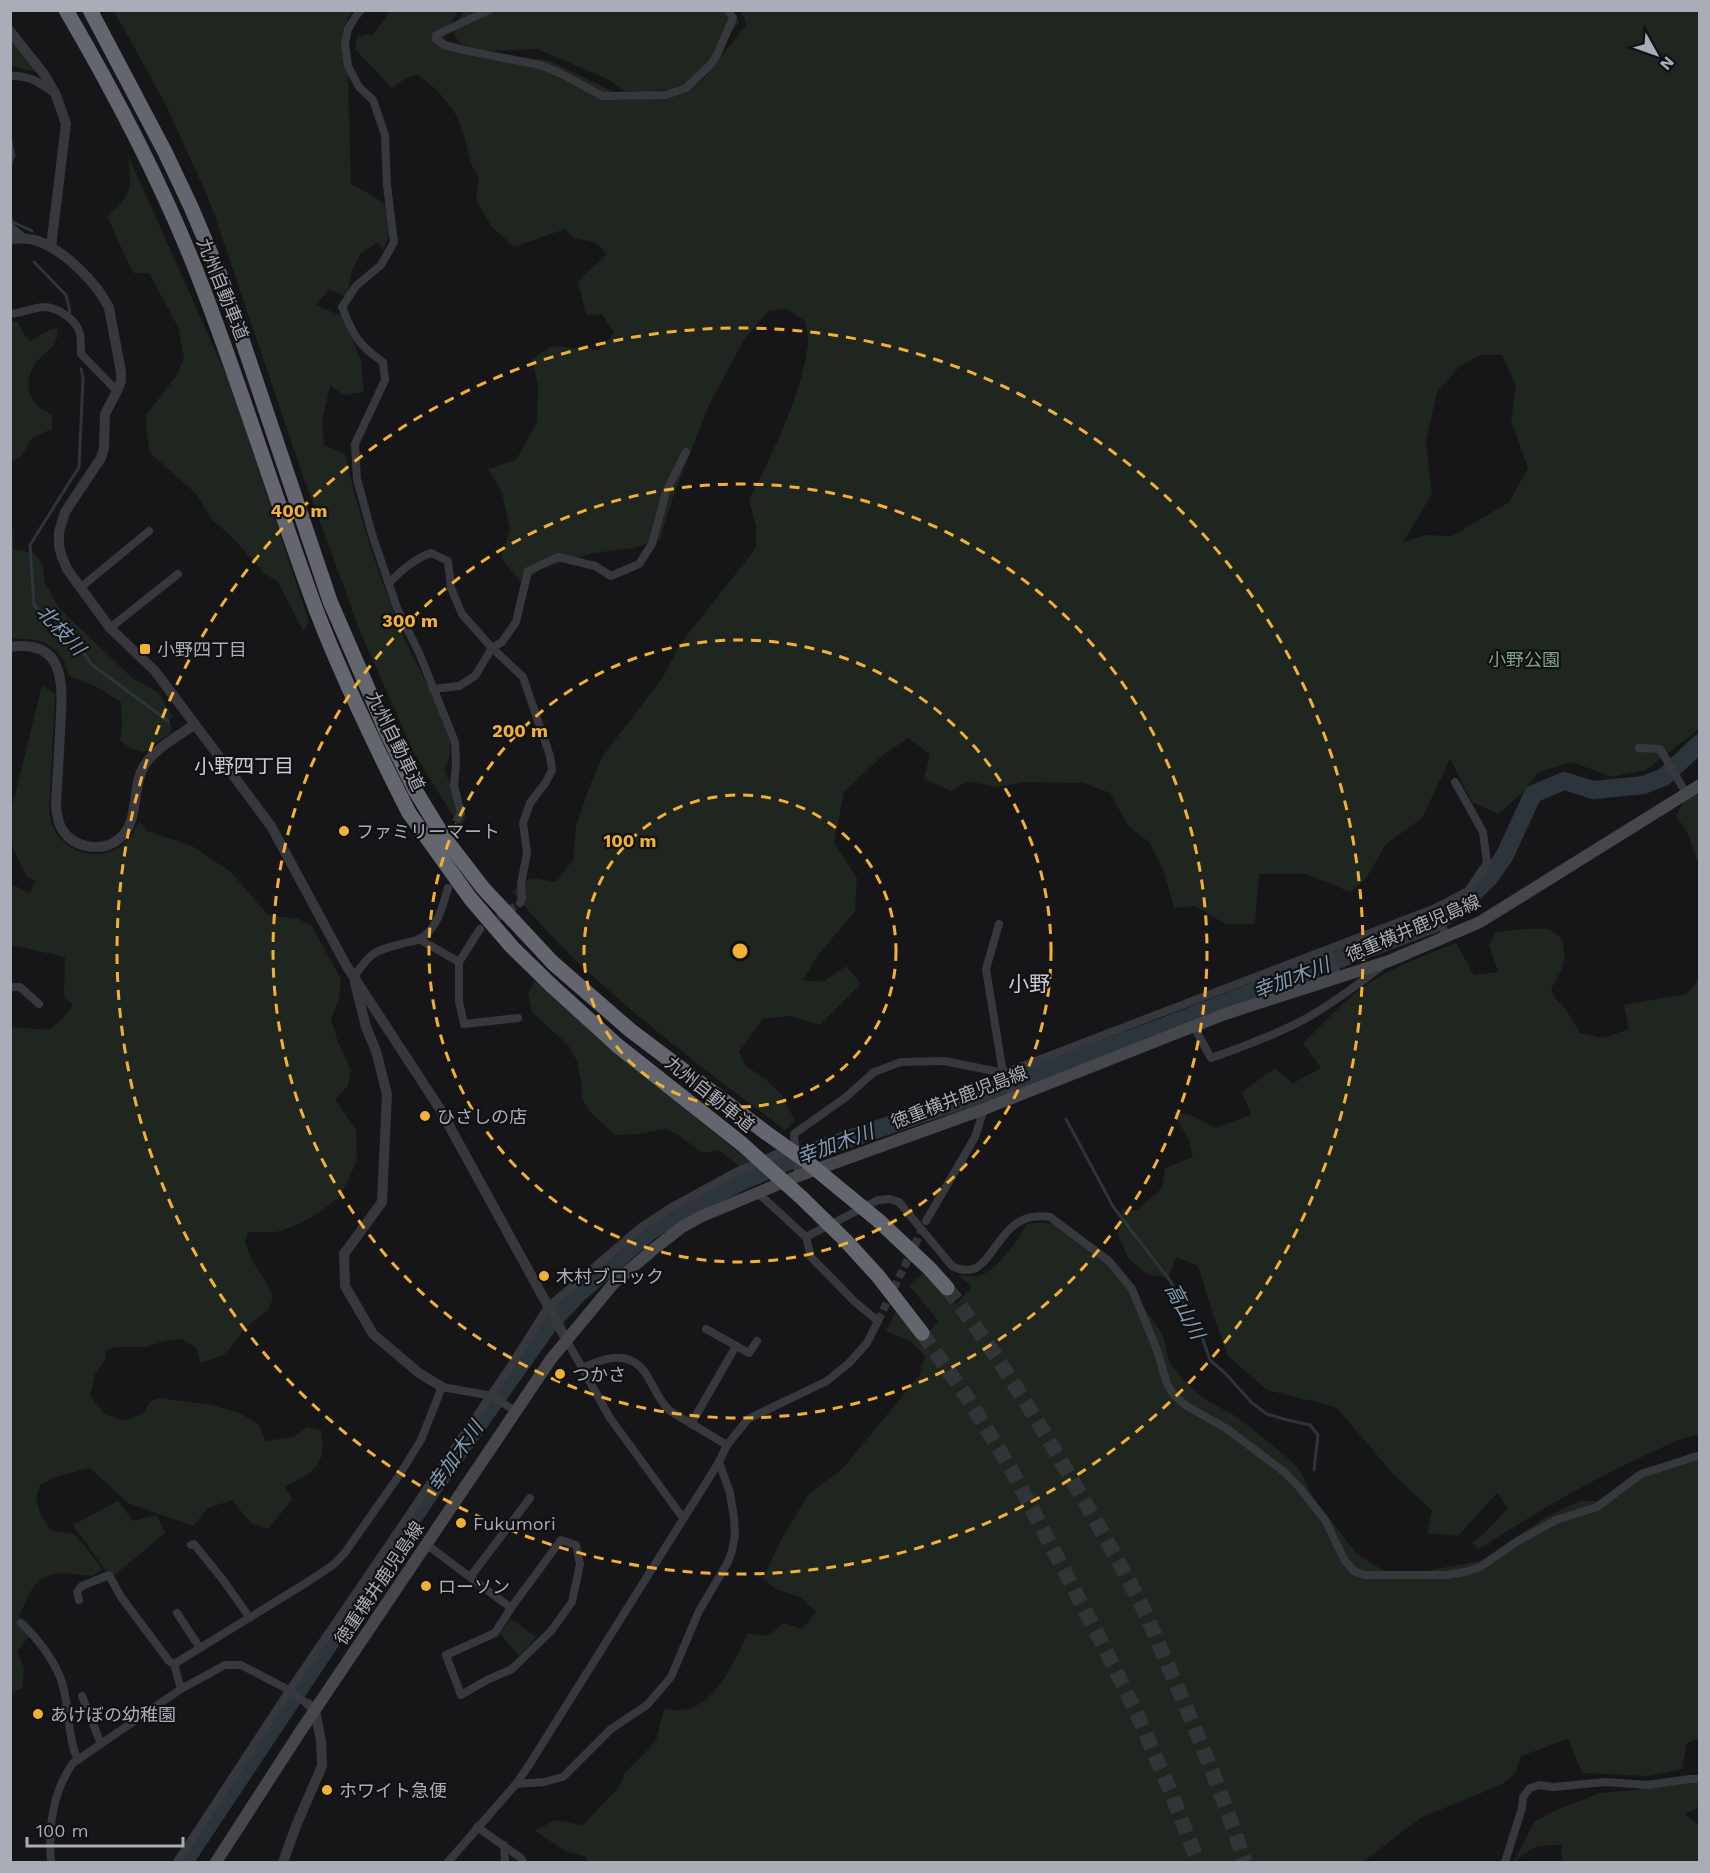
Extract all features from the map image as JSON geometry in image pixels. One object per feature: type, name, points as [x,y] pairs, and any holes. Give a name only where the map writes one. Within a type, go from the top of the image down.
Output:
[{"type":"highway","name":"九州自動車道","points":[[66,10],[121,108],[165,199],[202,284],[316,608],[372,742],[409,813],[470,898],[512,947],[618,1046],[742,1144],[802,1198],[878,1276],[922,1333]]},
{"type":"highway","name":"九州自動車道","points":[[90,10],[165,152],[191,207],[222,280],[330,601],[382,723],[415,790],[443,836],[483,888],[553,963],[630,1030],[806,1161],[879,1221],[947,1288]]},
{"type":"main road","name":"徳重横井鹿児島線","points":[[216,1863],[312,1707],[426,1544],[512,1409],[564,1335],[614,1283],[682,1227],[700,1216],[758,1193],[797,1174],[984,1109],[1258,1003],[1339,979],[1389,961],[1480,922],[1700,785]]},
{"type":"street","points":[[361,10],[348,29],[345,44],[348,66],[359,87],[373,100],[385,135],[387,185],[394,242],[381,265],[356,286],[342,308],[353,333],[366,350],[383,362],[385,380],[355,444],[357,479],[372,534],[397,608],[420,655],[455,742],[454,786],[461,813]]},
{"type":"street","points":[[489,10],[436,34],[436,39],[444,45],[540,65],[602,96],[666,96],[686,88],[717,55],[733,18],[728,10]]},
{"type":"street","points":[[10,31],[44,74],[57,95],[66,124],[51,247]]},
{"type":"street","points":[[10,76],[20,75],[35,79],[57,95]]},
{"type":"street","points":[[10,226],[24,238],[51,247],[61,253],[86,276],[109,308],[120,362],[121,381],[105,414],[104,448],[101,458],[65,512],[59,532],[62,557],[80,588],[110,628],[155,671],[271,826],[354,977],[440,1109],[610,1418],[683,1518]]},
{"type":"street","points":[[10,239],[24,238]]},
{"type":"street","points":[[10,314],[42,307],[60,312],[77,327],[80,333],[81,354],[117,391]]},
{"type":"street","points":[[434,690],[459,686],[476,676],[492,648],[502,642],[516,622],[528,571],[558,557],[596,566],[611,576],[639,564],[652,544],[666,492],[686,452]]},
{"type":"street","points":[[80,588],[149,531]]},
{"type":"street","points":[[389,583],[406,566],[421,556],[431,553],[448,561],[452,588],[462,614],[492,648],[523,677],[550,756],[552,770],[530,803],[523,823],[527,853],[520,903]]},
{"type":"street","points":[[110,628],[178,574]]},
{"type":"street","points":[[10,647],[38,648],[57,665],[63,687],[56,807],[62,830],[86,847],[110,845],[119,839],[130,824],[145,764],[194,725]]},
{"type":"street","points":[[1639,748],[1660,749],[1686,793]]},
{"type":"street","points":[[797,1174],[794,1134],[846,1097],[874,1072],[901,1062],[944,1061],[1004,1075],[1110,1031],[1433,909],[1468,891],[1487,862],[1483,832],[1455,782]]},
{"type":"street","points":[[448,888],[442,910],[427,933],[419,939],[372,953],[354,977],[366,1027],[376,1051],[387,1094],[382,1202],[344,1254],[345,1286],[373,1334],[419,1373],[442,1387],[492,1396],[512,1409]]},
{"type":"street","points":[[1433,909],[1447,936]]},
{"type":"street","points":[[999,924],[986,969],[1004,1075],[1012,1098]]},
{"type":"street","points":[[480,929],[459,962],[459,1001],[464,1024],[518,1018]]},
{"type":"street","points":[[419,939],[459,962]]},
{"type":"street","points":[[1328,950],[1339,979]]},
{"type":"street","points":[[1194,1027],[1211,1058],[1241,1048],[1305,1018],[1389,961]]},
{"type":"street","points":[[10,987],[20,987],[39,1004]]},
{"type":"street","points":[[926,1221],[975,1137],[984,1109]]},
{"type":"street","points":[[177,1863],[290,1692],[550,1310],[641,1227],[670,1208],[734,1173],[795,1150]]},
{"type":"street","points":[[448,1863],[529,1766],[728,1445],[748,1419],[827,1381],[849,1363],[867,1343],[878,1321],[855,1302],[811,1257],[806,1237],[758,1193]]},
{"type":"street","points":[[806,1237],[878,1200],[890,1198],[899,1202],[952,1266],[962,1271],[973,1270],[981,1266],[1013,1224],[1024,1218],[1038,1215],[1050,1217],[1109,1261],[1132,1289],[1157,1350],[1167,1384],[1173,1394],[1185,1405],[1227,1429],[1283,1471],[1325,1520],[1345,1561],[1355,1572],[1365,1575],[1447,1575],[1465,1572],[1480,1566],[1556,1520],[1597,1507],[1641,1474],[1700,1455]]},
{"type":"street","points":[[706,1329],[749,1353],[757,1341]]},
{"type":"street","points":[[691,1424],[736,1346]]},
{"type":"street","points":[[582,1368],[608,1357],[634,1362],[644,1372],[664,1406],[728,1445]]},
{"type":"street","points":[[174,1664],[333,1565],[344,1554],[421,1440],[442,1387]]},
{"type":"street","points":[[516,1784],[563,1778],[611,1729],[647,1705],[671,1677],[699,1611],[728,1563],[732,1551],[735,1534],[734,1518],[730,1493],[719,1462]]},
{"type":"street","points":[[471,1576],[530,1498]]},
{"type":"street","points":[[561,1539],[576,1545],[580,1564],[572,1602],[551,1631],[512,1669],[461,1695],[446,1655],[495,1633],[511,1608],[561,1539]]},
{"type":"street","points":[[190,1545],[194,1544],[250,1618]]},
{"type":"street","points":[[426,1544],[511,1608]]},
{"type":"street","points":[[79,1600],[77,1592],[82,1586],[109,1575],[121,1597],[169,1661],[174,1664],[181,1689]]},
{"type":"street","points":[[177,1613],[200,1648]]},
{"type":"street","points":[[21,1623],[34,1634],[59,1673],[63,1685],[72,1748],[78,1760]]},
{"type":"street","points":[[51,1863],[49,1840],[54,1801],[63,1777],[73,1763],[181,1689],[225,1665],[241,1665],[312,1707],[321,1741],[322,1766],[283,1863]]},
{"type":"street","points":[[82,1696],[101,1744]]},
{"type":"street","points":[[1505,1863],[1522,1808],[1523,1797],[1530,1788],[1540,1785],[1553,1787],[1605,1782],[1647,1785],[1700,1779]]},
{"type":"street","points":[[477,1827],[521,1858],[523,1863]]},
{"type":"street","points":[[504,1845],[505,1863]]},
{"type":"green space","points":[[464,10],[723,10],[733,13],[739,22],[687,84],[668,90],[626,91],[605,78],[537,49],[494,51],[473,48],[460,43],[454,35]]},
{"type":"green space","points":[[114,11],[353,11],[349,16],[342,39],[348,75],[351,184],[373,196],[387,208],[392,225],[383,250],[378,242],[361,253],[352,270],[347,298],[330,289],[315,305],[342,316],[361,361],[364,392],[343,395],[330,385],[322,423],[324,445],[345,454],[364,525],[387,594],[405,640],[447,728],[451,748],[444,770],[466,819],[460,827],[414,753],[361,634],[301,470],[210,202],[166,105]]},
{"type":"green space","name":"小野公園","points":[[391,11],[458,11],[444,35],[448,46],[484,58],[524,57],[550,61],[622,96],[687,92],[705,77],[746,25],[740,11],[1699,11],[1699,729],[1646,770],[1612,777],[1572,762],[1539,772],[1521,794],[1498,814],[1472,802],[1450,759],[1422,818],[1386,844],[1365,880],[1350,892],[1306,874],[1259,874],[1255,924],[1226,924],[1194,906],[1174,908],[1164,872],[1149,842],[1128,826],[1110,793],[1083,783],[1024,782],[997,787],[967,781],[951,791],[924,779],[930,754],[908,738],[883,755],[844,792],[834,843],[857,878],[855,911],[816,958],[803,980],[823,982],[846,966],[861,984],[820,1025],[791,1016],[763,1019],[739,1052],[745,1065],[781,1094],[795,1121],[785,1130],[694,1060],[592,976],[512,892],[531,878],[556,882],[573,860],[576,826],[602,757],[663,677],[680,644],[756,548],[756,526],[749,500],[793,404],[808,344],[805,321],[787,309],[768,311],[744,340],[708,407],[673,497],[660,540],[634,548],[593,553],[544,568],[521,582],[501,558],[510,530],[502,492],[488,469],[516,460],[537,422],[538,385],[532,359],[552,346],[599,350],[614,333],[602,314],[586,315],[578,281],[607,254],[595,242],[574,238],[565,229],[514,247],[491,226],[476,200],[479,178],[471,164],[463,132],[455,113],[438,91],[418,75],[406,78],[392,88],[355,49],[357,37],[372,35]],"holes":[[[1480,355],[1502,355],[1516,386],[1511,421],[1528,468],[1509,502],[1452,536],[1425,535],[1403,542],[1432,494],[1426,442],[1437,392],[1459,367]]]},
{"type":"green space","points":[[10,31],[40,73],[11,66]]},
{"type":"green space","points":[[128,155],[231,386],[309,622],[303,631],[278,582],[264,573],[231,536],[213,521],[195,493],[150,453],[146,415],[177,375],[184,358],[178,327],[149,273],[134,273],[107,217],[129,190]]},
{"type":"green space","points":[[11,320],[18,322],[30,341],[51,329],[57,329],[57,335],[54,345],[32,368],[29,379],[30,395],[33,400],[52,415],[52,429],[34,437],[22,456],[10,460]]},
{"type":"green space","points":[[11,528],[13,549],[35,553],[43,566],[45,583],[59,608],[132,678],[158,692],[173,717],[168,719],[171,725],[170,733],[144,752],[131,749],[120,740],[121,702],[95,686],[69,676],[62,658],[46,643],[11,639]]},
{"type":"green space","points":[[42,685],[55,694],[49,814],[55,830],[67,845],[90,854],[106,853],[124,844],[137,824],[141,823],[147,831],[192,846],[231,872],[268,915],[299,919],[312,926],[341,979],[339,999],[331,1019],[338,1042],[351,1070],[348,1086],[335,1099],[356,1130],[357,1161],[340,1196],[320,1212],[297,1225],[276,1232],[248,1232],[245,1241],[251,1259],[268,1285],[273,1298],[268,1310],[246,1327],[225,1354],[201,1363],[196,1348],[182,1339],[146,1347],[116,1347],[105,1351],[106,1359],[95,1374],[90,1396],[105,1414],[124,1421],[142,1414],[151,1401],[160,1398],[211,1405],[240,1413],[259,1425],[265,1441],[294,1437],[307,1427],[321,1430],[320,1460],[311,1471],[285,1487],[293,1499],[268,1529],[251,1523],[232,1500],[208,1508],[193,1526],[128,1503],[90,1468],[55,1477],[40,1485],[37,1504],[50,1530],[73,1534],[102,1569],[93,1576],[53,1574],[39,1580],[34,1586],[19,1616],[33,1632],[17,1651],[24,1668],[22,1689],[11,1692],[11,1027],[49,1030],[73,1005],[64,996],[65,957],[11,945],[11,884],[30,893],[35,881],[26,876],[13,847],[10,816]]},
{"type":"green space","points":[[1699,788],[1699,865],[1686,830],[1676,816],[1686,797]]},
{"type":"green space","points":[[1549,929],[1562,939],[1565,955],[1561,971],[1551,989],[1580,1033],[1603,1038],[1629,1029],[1624,1005],[1686,994],[1697,982],[1699,976],[1699,1434],[1673,1442],[1604,1475],[1479,1549],[1471,1543],[1486,1532],[1508,1508],[1497,1493],[1458,1536],[1427,1533],[1432,1511],[1395,1476],[1336,1407],[1267,1390],[1228,1356],[1198,1266],[1176,1257],[1168,1278],[1147,1274],[1128,1258],[1118,1235],[1122,1209],[1137,1210],[1162,1188],[1165,1168],[1193,1157],[1189,1140],[1172,1111],[1193,1116],[1215,1128],[1251,1115],[1242,1092],[1275,1068],[1293,1083],[1321,1068],[1303,1043],[1359,990],[1399,966],[1456,943],[1474,975],[1498,972],[1489,945],[1496,932]]},
{"type":"green space","points":[[536,980],[616,1053],[752,1163],[741,1168],[719,1150],[703,1153],[666,1129],[615,1135],[589,1111],[582,1098],[577,1061],[568,1045],[532,1012],[528,993]]},
{"type":"green space","points":[[1042,1222],[1062,1225],[1121,1275],[1163,1335],[1169,1361],[1182,1379],[1203,1398],[1235,1416],[1264,1438],[1298,1467],[1313,1497],[1357,1554],[1384,1571],[1425,1571],[1480,1561],[1546,1517],[1580,1501],[1606,1501],[1639,1471],[1699,1452],[1699,1738],[1687,1743],[1682,1769],[1650,1776],[1582,1773],[1568,1739],[1521,1756],[1515,1774],[1501,1785],[1422,1817],[1363,1862],[587,1862],[585,1856],[567,1852],[535,1831],[554,1820],[583,1825],[619,1787],[625,1773],[656,1741],[664,1709],[683,1710],[694,1707],[705,1700],[731,1668],[748,1633],[768,1636],[784,1623],[802,1629],[816,1612],[800,1597],[776,1589],[763,1578],[783,1536],[809,1494],[843,1468],[919,1376],[925,1356],[911,1342],[886,1331],[897,1309],[922,1340],[938,1321],[909,1285],[923,1273],[956,1304],[972,1287],[958,1275],[984,1274],[1005,1255],[1027,1224]]},
{"type":"green space","points":[[118,1501],[133,1521],[157,1515],[165,1533],[111,1578],[73,1525]]},
{"type":"green space","points":[[511,1619],[536,1637],[519,1656],[500,1634]]},
{"type":"green space","points":[[1699,1776],[1699,1807],[1685,1814],[1699,1825],[1699,1862],[1562,1862],[1561,1845],[1545,1845],[1535,1848],[1514,1862],[1534,1822],[1554,1811],[1600,1793],[1636,1790]]},
{"type":"waterway","name":"北枝川","points":[[10,137],[14,156],[10,165]]},
{"type":"waterway","name":"北枝川","points":[[10,219],[32,231]]},
{"type":"waterway","name":"北枝川","points":[[34,262],[66,295],[70,312]]},
{"type":"waterway","name":"北枝川","points":[[81,369],[83,378],[79,467],[30,545],[34,605],[47,621],[74,638],[91,664],[168,721]]},
{"type":"waterway","name":"幸加木川","points":[[184,1862],[435,1485],[547,1327],[577,1295],[650,1231],[682,1211],[810,1152],[981,1094],[1434,924],[1460,906],[1489,878],[1505,855],[1533,794],[1564,781],[1593,790],[1644,785],[1664,777],[1700,743]]},
{"type":"waterway","name":"高山川","points":[[1066,1119],[1114,1208],[1171,1282],[1203,1340],[1210,1360],[1252,1403],[1267,1414],[1310,1425],[1318,1435],[1314,1470]]},
{"type":"tunnel","points":[[452,845],[454,824],[461,813]]},
{"type":"tunnel","points":[[488,924],[520,903]]},
{"type":"tunnel","points":[[878,1321],[925,1224]]},
{"type":"tunnel","points":[[947,1288],[993,1352],[1035,1418],[1138,1598],[1200,1740],[1245,1862]]},
{"type":"tunnel","points":[[922,1333],[967,1397],[1011,1469],[1102,1643],[1137,1714],[1198,1862]]},
{"type":"place","name":"小野四丁目","points":[[145,649]]},
{"type":"place","name":"ファミリーマート","points":[[344,831]]},
{"type":"place","name":"ひさしの店","points":[[425,1116]]},
{"type":"place","name":"木村ブロック","points":[[544,1276]]},
{"type":"place","name":"つかさ","points":[[560,1374]]},
{"type":"place","name":"Fukumori","points":[[461,1523]]},
{"type":"place","name":"ローソン","points":[[426,1586]]},
{"type":"place","name":"あけぼの幼稚園","points":[[38,1714]]},
{"type":"place","name":"ホワイト急便","points":[[327,1790]]},
{"type":"district","name":"小野四丁目","points":[[244,766]]},
{"type":"district","name":"小野","points":[[1029,983]]}]
